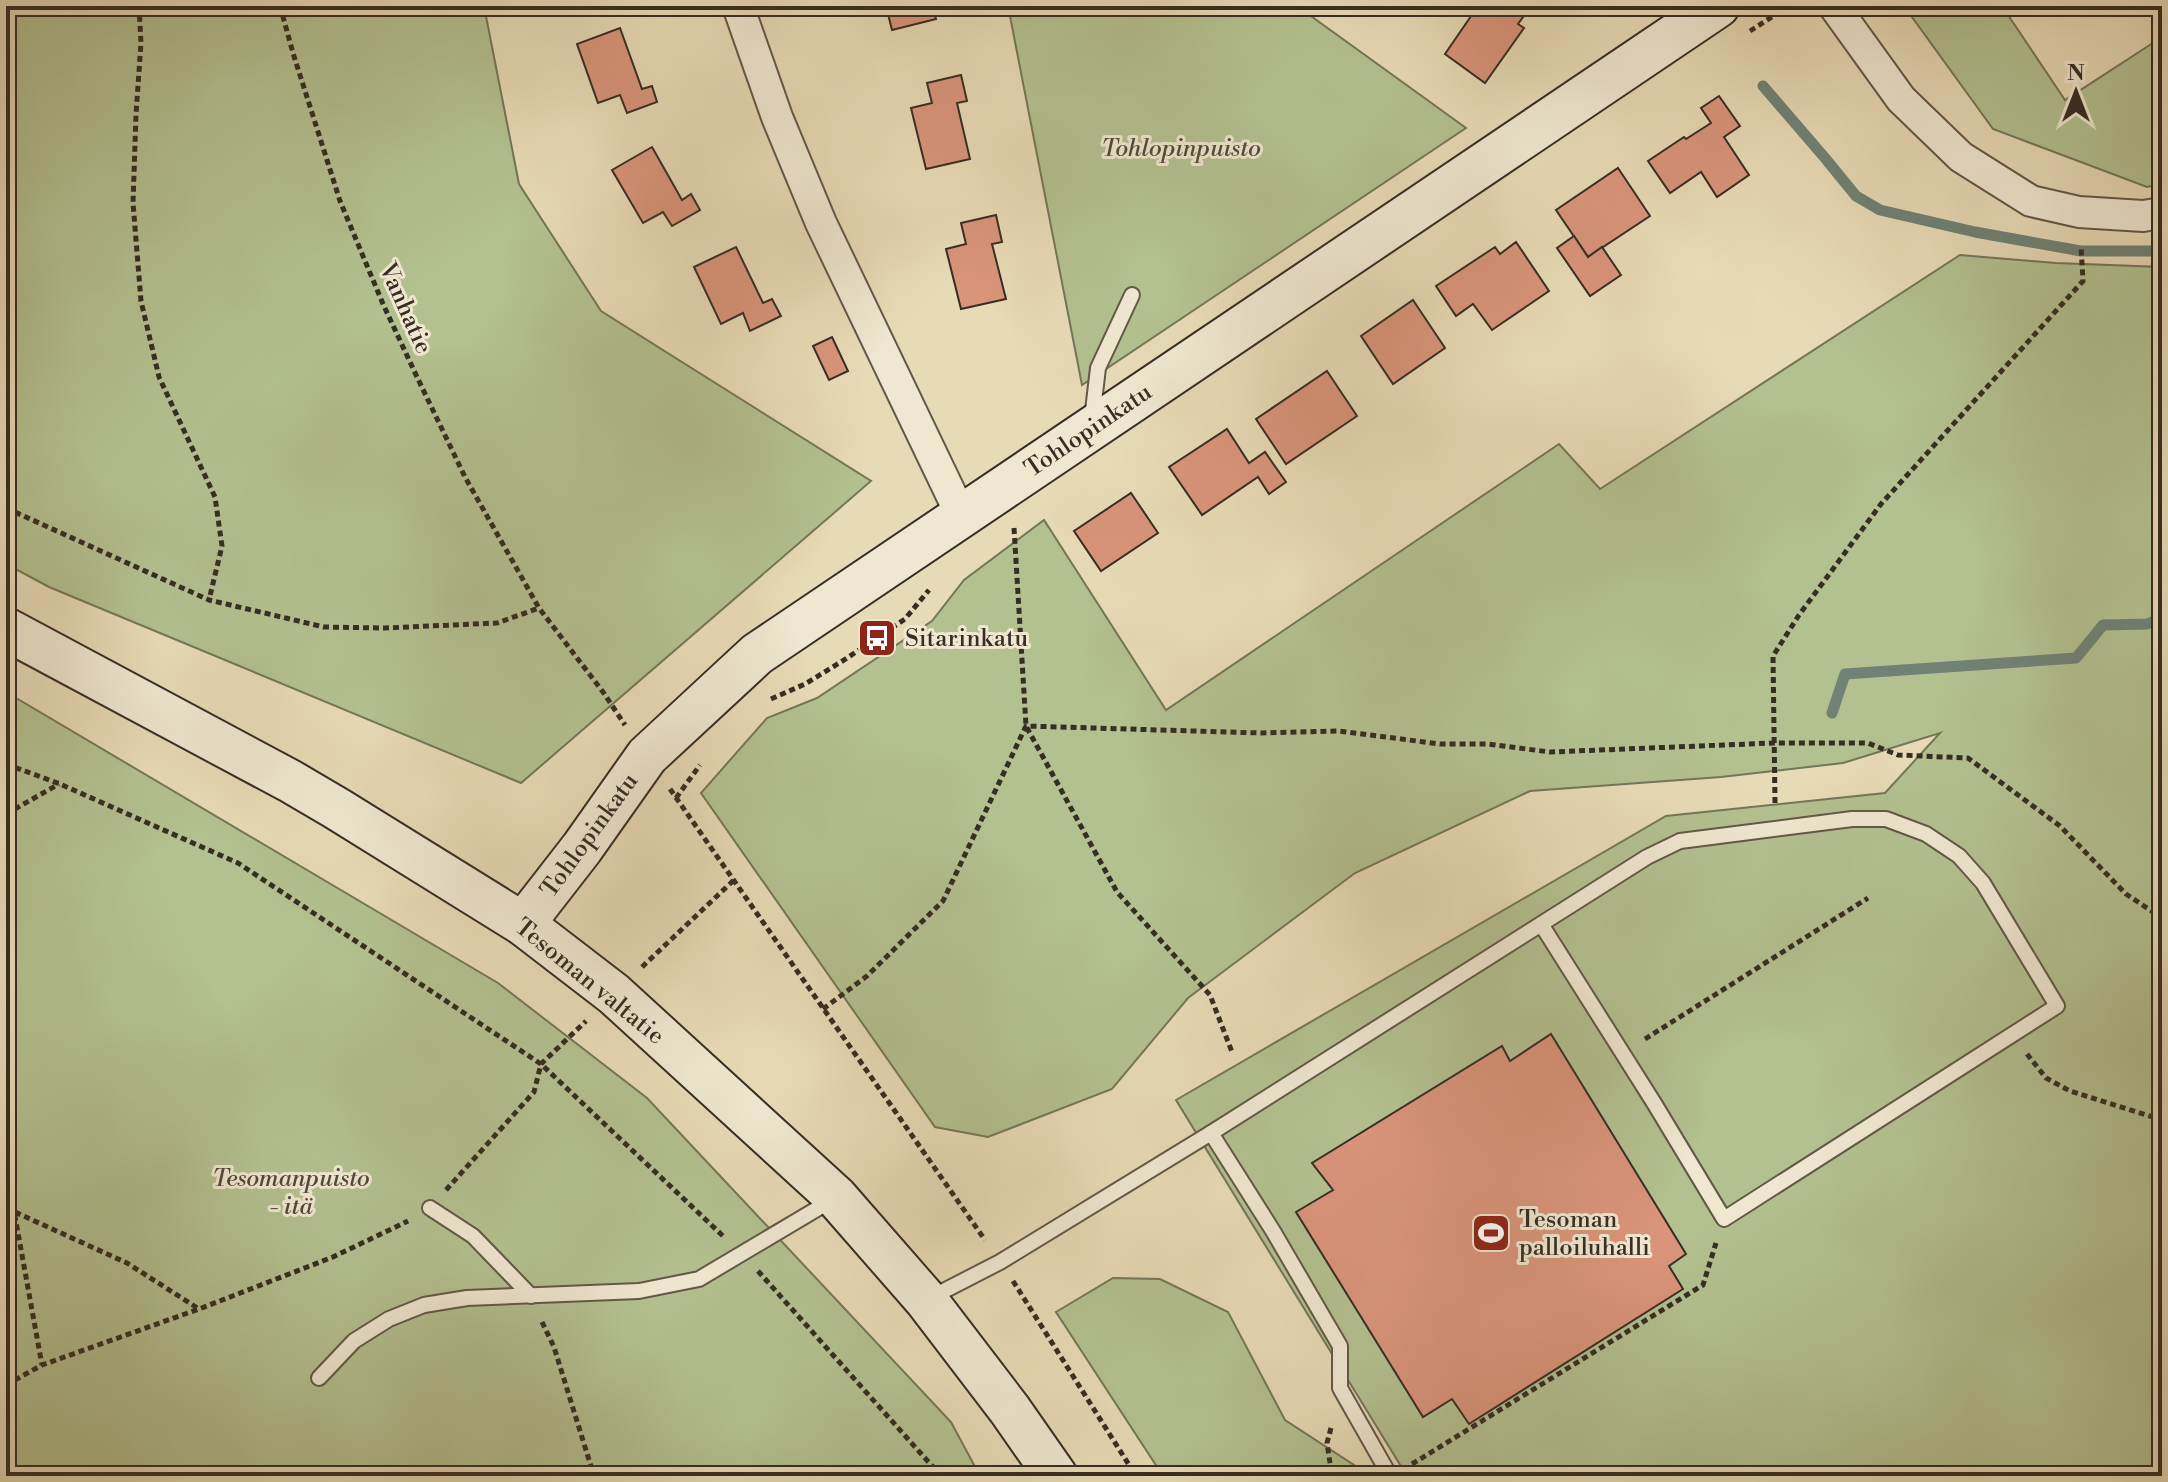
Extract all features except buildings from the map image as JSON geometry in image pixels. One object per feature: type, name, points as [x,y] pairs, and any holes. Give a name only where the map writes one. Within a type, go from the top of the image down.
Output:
[{"type":"street","points":[[738,6],[777,117],[821,223],[961,515]]},
{"type":"street","name":"Tohlopinkatu","points":[[523,924],[647,756],[757,654],[1718,6]]},
{"type":"street","points":[[1834,6],[1901,99],[1961,157],[2031,201],[2079,212],[2143,216],[2162,213]]},
{"type":"street","name":"Tesoman valtatie","points":[[6,629],[290,781],[523,924],[614,994],[836,1197],[926,1300],[1056,1476]]},
{"type":"lane","points":[[1091,428],[1098,368],[1132,295]]},
{"type":"lane","points":[[926,1300],[1000,1262],[1211,1133],[1541,924],[1647,857],[1680,841],[1852,819],[1886,819],[1926,834],[1959,856],[1983,883],[2057,1006],[1724,1219],[1541,924]]},
{"type":"lane","points":[[1211,1133],[1340,1346],[1340,1388],[1390,1476]]},
{"type":"lane","points":[[319,1378],[354,1341],[389,1319],[424,1305],[467,1298],[639,1291],[699,1279],[836,1197]]},
{"type":"lane","points":[[430,1208],[473,1236],[531,1296]]},
{"type":"path","points":[[139,6],[141,43],[133,203],[141,301],[159,377],[215,497],[222,546],[209,600]]},
{"type":"path","name":"Vanhatie","points":[[280,6],[340,201],[383,304],[465,477],[539,608],[603,692],[1027,1301],[1136,1476]]},
{"type":"path","points":[[1775,828],[1773,656],[1799,615],[1881,504],[2083,281]]},
{"type":"path","points":[[6,508],[209,600],[324,627],[385,628],[497,623],[539,608]]},
{"type":"path","points":[[1013,523],[1026,726],[1117,892],[1210,995],[1232,1052]]},
{"type":"path","points":[[1026,726],[1261,733],[1339,731],[1440,744],[1487,744],[1550,752],[1774,743],[1868,743],[1898,755],[1968,758],[2060,826],[2126,894],[2162,918]]},
{"type":"path","points":[[823,1009],[867,976],[943,901],[1026,726]]},
{"type":"path","points":[[6,764],[60,784],[238,863],[541,1064],[534,1092],[430,1208],[333,1257],[42,1365],[6,1385]]},
{"type":"path","points":[[6,814],[60,784]]},
{"type":"path","points":[[1622,1053],[1868,898]]},
{"type":"path","points":[[2011,1034],[2046,1078],[2070,1091],[2162,1120]]},
{"type":"path","points":[[6,1186],[14,1211],[42,1365]]},
{"type":"path","points":[[6,1208],[127,1263],[199,1309]]},
{"type":"path","points":[[1406,1468],[1703,1285],[1724,1219]]},
{"type":"path","points":[[554,1347],[594,1476]]},
{"type":"green space","points":[[6,6],[484,6],[519,184],[601,311],[871,481],[521,783],[49,587],[6,564]]},
{"type":"green space","name":"Tohlopinpuisto","points":[[1008,6],[1297,6],[1466,128],[1082,385]]},
{"type":"green space","points":[[1904,6],[2002,6],[2065,100],[2162,37],[2162,184],[2147,187],[1993,129]]},
{"type":"green space","points":[[1960,255],[2162,267],[2162,1476],[1407,1476],[1176,1100],[1666,816],[1885,793],[1940,733],[1843,763],[1721,777],[1530,791],[1355,873],[1188,998],[1112,1089],[988,1137],[935,1127],[701,793],[767,718],[817,698],[932,621],[964,580],[1044,520],[1166,710],[1559,444],[1600,489]]},
{"type":"green space","name":"Tesomanpuisto - itä","points":[[6,692],[498,983],[647,1098],[951,1422],[980,1476],[6,1476]]},
{"type":"green space","points":[[1113,1278],[1160,1279],[1228,1312],[1285,1420],[1375,1476],[1163,1476],[1056,1312]]},
{"type":"waterway","points":[[1763,86],[1856,196],[1880,210],[1975,232],[2081,251],[2162,251]]},
{"type":"waterway","points":[[1832,713],[1845,674],[2076,658],[2103,625],[2147,624],[2162,618]]},
{"type":"place","name":"Sitarinkatu","points":[[877,638]]},
{"type":"place","name":"Tesoman palloiluhalli","points":[[1491,1233]]}]
